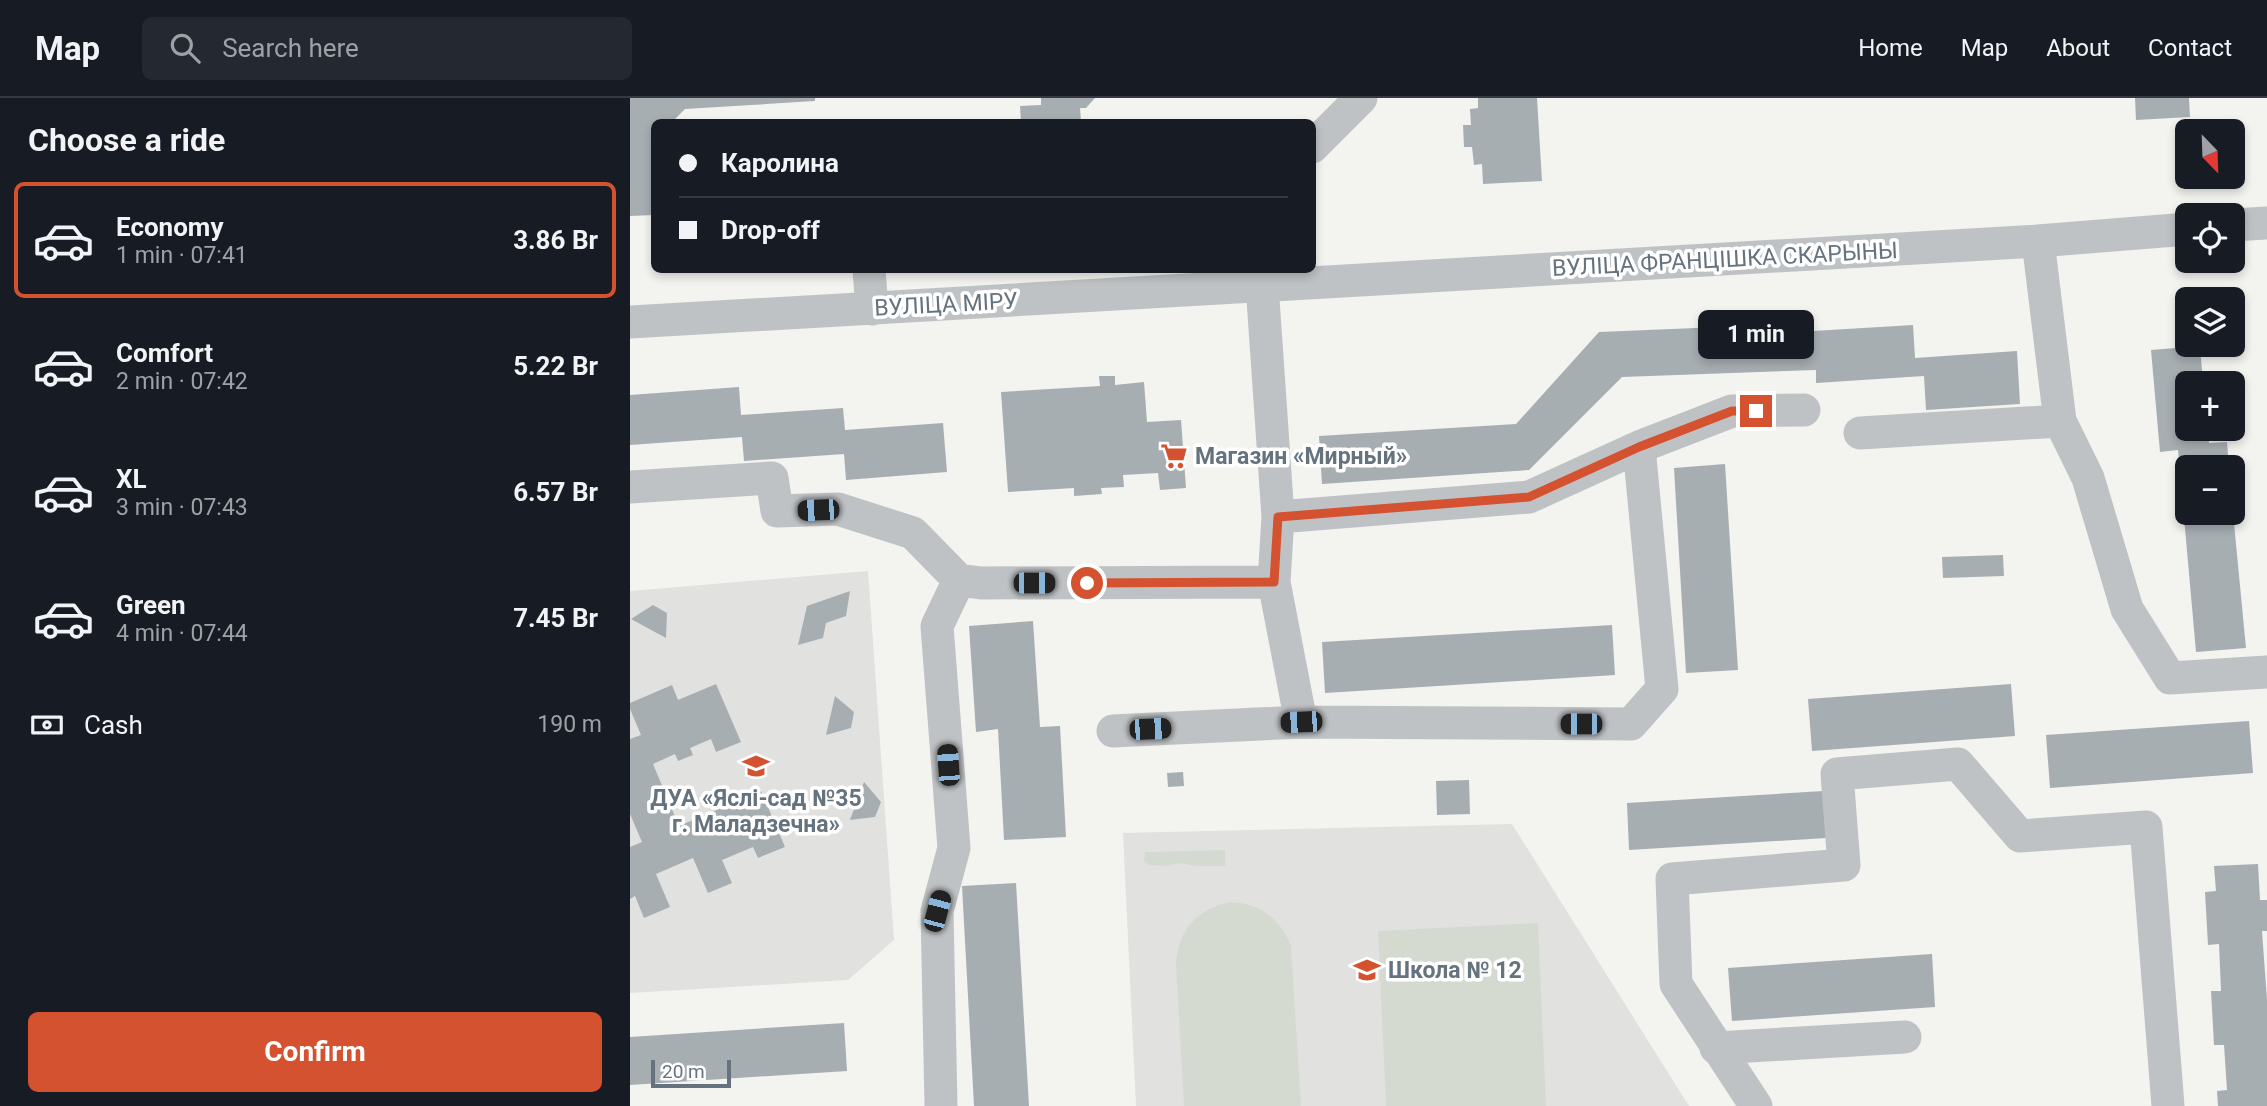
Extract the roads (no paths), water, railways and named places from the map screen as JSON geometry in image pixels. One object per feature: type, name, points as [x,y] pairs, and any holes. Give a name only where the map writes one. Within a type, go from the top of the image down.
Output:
[{"type":"street","points":[[1316,143],[1361,98]]},
{"type":"street","points":[[2245,224],[2267,223]]},
{"type":"street","name":"ВУЛІЦА ФРАНЦІШКА СКАРЫНЫ","points":[[1261,278],[2038,241],[2175,230]]},
{"type":"street","points":[[2038,241],[2060,421],[2088,478],[2127,609],[2170,678],[2267,672]]},
{"type":"street","points":[[869,273],[872,309]]},
{"type":"street","points":[[1261,278],[1278,517],[1274,582],[1301,722]]},
{"type":"street","name":"ВУЛІЦА МІРУ","points":[[630,322],[872,309],[1261,278]]},
{"type":"street","points":[[1278,517],[1529,497],[1639,447],[1732,411],[1804,410]]},
{"type":"street","points":[[1860,433],[2060,421]]},
{"type":"street","points":[[1112,731],[1301,722],[1631,724],[1662,689],[1639,447]]},
{"type":"street","points":[[630,486],[772,478],[777,511],[838,509],[913,533],[959,580],[981,583],[1274,582]]},
{"type":"street","points":[[941,1106],[937,911],[954,848],[937,626],[959,580]]},
{"type":"street","points":[[1756,1106],[1676,984],[1672,878],[1844,865],[1837,774],[1958,764],[2020,836],[2146,827],[2168,1106]]},
{"type":"street","points":[[1716,1048],[1905,1037]]},
{"type":"place","name":"Магазин «Мирный»","points":[[1174,456]]},
{"type":"place","name":"ДУА «Яслі-сад №35 г. Маладзечна»","points":[[756,766]]},
{"type":"place","name":"Школа № 12","points":[[1367,970]]}]
